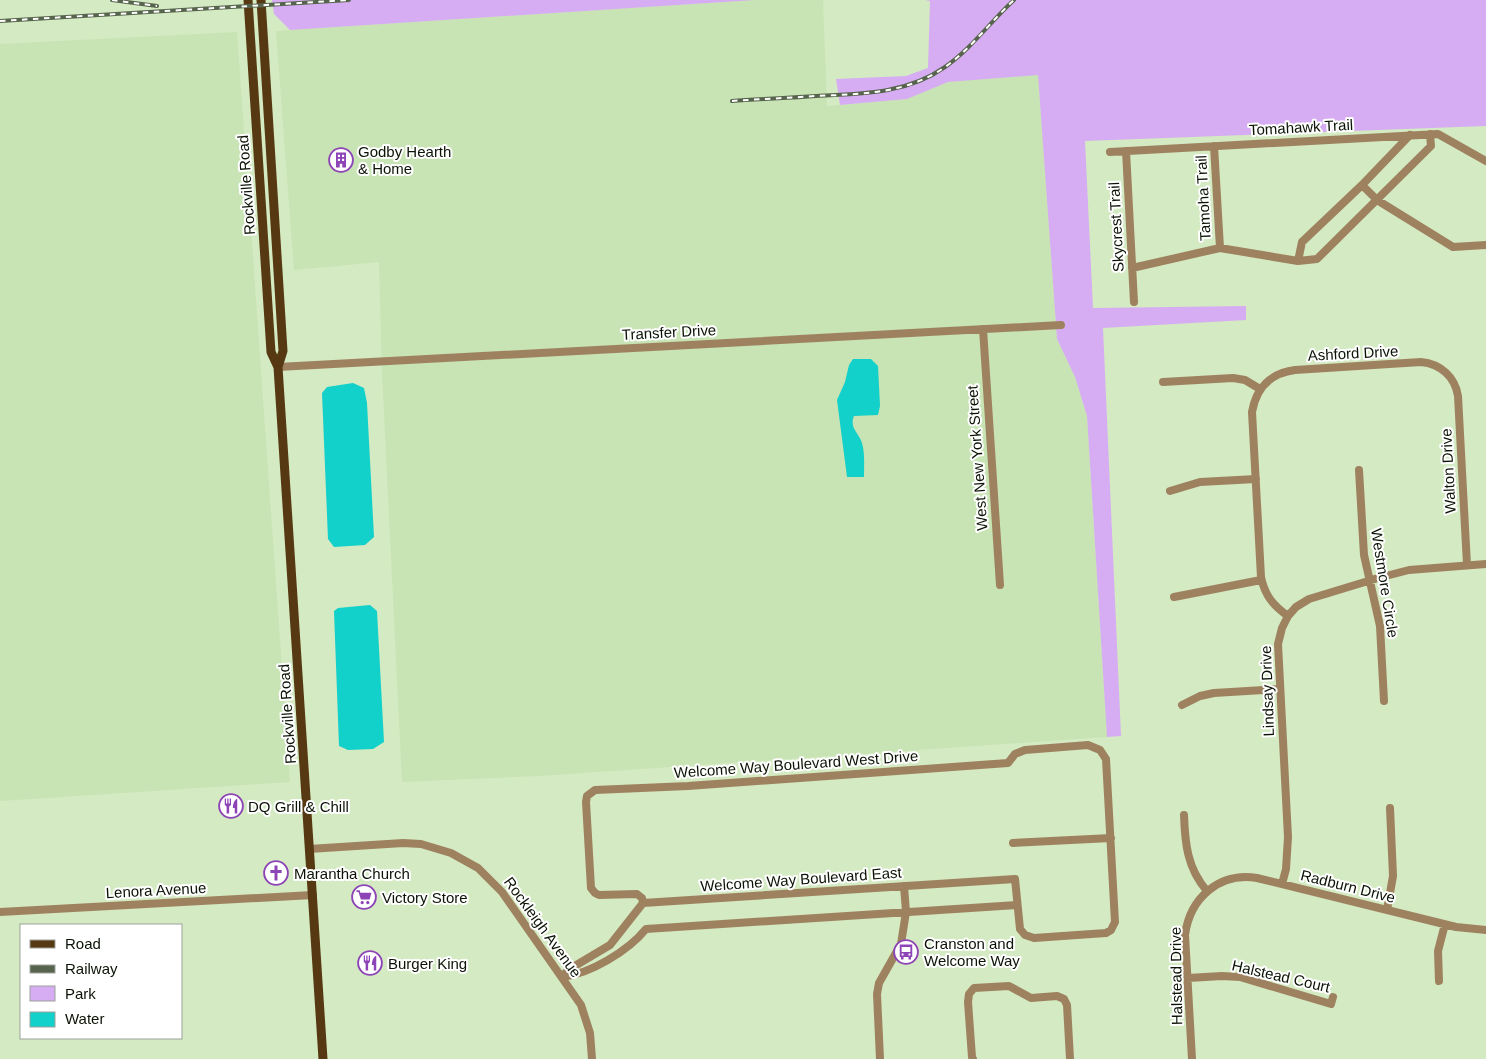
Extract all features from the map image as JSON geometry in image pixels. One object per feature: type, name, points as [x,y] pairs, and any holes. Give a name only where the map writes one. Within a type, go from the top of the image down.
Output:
[{"type":"main road","name":"Rockville Road","points":[[248,0],[271,352],[278,367]]},
{"type":"main road","name":"Rockville Road","points":[[261,0],[283,351],[278,367],[323,1059]]},
{"type":"street","points":[[1132,268],[1220,248],[1298,261],[1316,259],[1431,146],[1430,134]]},
{"type":"street","name":"Tomahawk Trail","points":[[1110,152],[1438,134],[1486,161]]},
{"type":"street","points":[[1298,261],[1302,242],[1362,185],[1410,135]]},
{"type":"street","name":"Tamoha Trail","points":[[1214,146],[1220,248]]},
{"type":"street","name":"Skycrest Trail","points":[[1126,151],[1134,302]]},
{"type":"street","points":[[1362,185],[1377,200],[1453,247],[1486,245]]},
{"type":"street","name":"Transfer Drive","points":[[278,367],[1060,325]]},
{"type":"street","name":"West New York Street","points":[[983,329],[1000,585]]},
{"type":"street","name":"Ashford Drive","points":[[1260,389],[1274,376],[1283,372],[1421,362],[1440,368],[1450,377]]},
{"type":"street","name":"Walton Drive","points":[[1450,377],[1456,387],[1458,396],[1467,565]]},
{"type":"street","points":[[1163,382],[1233,378],[1245,380],[1260,389],[1252,412],[1262,580],[1268,599],[1288,616],[1296,607],[1309,599],[1409,570],[1486,564]]},
{"type":"street","name":"Westmore Circle","points":[[1358,470],[1363,549],[1380,626],[1384,701]]},
{"type":"street","points":[[1170,491],[1200,482],[1256,479]]},
{"type":"street","points":[[1174,597],[1262,580]]},
{"type":"street","name":"Lindsay Drive","points":[[1282,884],[1286,869],[1288,837],[1279,638],[1288,616]]},
{"type":"street","points":[[1182,705],[1200,696],[1214,693],[1280,689]]},
{"type":"street","name":"Welcome Way Boulevard West Drive","points":[[595,893],[592,888],[591,878],[586,802],[587,796],[595,790],[688,786],[1008,763],[1016,754],[1027,750],[1088,745],[1100,750],[1106,759],[1111,838]]},
{"type":"street","points":[[1387,910],[1393,876],[1390,808]]},
{"type":"street","points":[[1184,815],[1188,860],[1207,891]]},
{"type":"street","points":[[562,977],[571,976],[614,958],[646,929],[1017,905],[1020,931],[1031,938],[1104,934],[1111,930],[1115,920],[1111,838],[1013,843]]},
{"type":"street","name":"Rockleigh Avenue","points":[[310,849],[409,843],[430,846],[457,855],[478,868],[496,885],[581,1004],[590,1033],[592,1059]]},
{"type":"street","name":"Radburn Drive","points":[[1207,891],[1220,883],[1238,877],[1254,878],[1445,924],[1468,929],[1486,930]]},
{"type":"street","name":"Welcome Way Boulevard East","points":[[595,893],[601,896],[637,894],[642,898],[643,903],[1015,879],[1017,905]]},
{"type":"street","points":[[880,1059],[877,994],[879,983],[901,944],[906,912],[904,886]]},
{"type":"street","name":"Halstead Drive","points":[[1192,1059],[1185,934],[1186,925],[1194,905],[1207,891]]},
{"type":"street","name":"Lenora Avenue","points":[[0,912],[312,895]]},
{"type":"street","points":[[562,977],[568,970],[610,945],[643,903]]},
{"type":"street","points":[[1439,981],[1438,951],[1445,924]]},
{"type":"street","name":"Halstead Court","points":[[1188,978],[1240,977],[1331,1004],[1334,997]]},
{"type":"street","points":[[973,1059],[969,994],[974,988],[1009,986],[1031,998],[1057,996],[1064,998],[1067,1005],[1070,1059]]},
{"type":"shaded area","points":[[755,0],[823,0],[827,106],[907,99],[948,82],[1038,74],[1057,339],[1075,377],[1087,416],[1107,737],[539,776],[402,782],[382,371],[379,262],[294,270],[276,31]]},
{"type":"shaded area","points":[[237,32],[290,782],[0,801],[0,44]]},
{"type":"green space","points":[[272,0],[755,0],[290,30],[274,14]]},
{"type":"green space","points":[[925,0],[1486,0],[1486,126],[1085,141],[1093,308],[1246,306],[1246,320],[1103,328],[1121,736],[1107,737],[1087,416],[1075,377],[1057,339],[1038,75],[948,82],[907,99],[840,105],[836,79],[906,76],[928,68],[930,1]]},
{"type":"water","points":[[853,359],[871,359],[878,366],[880,406],[878,415],[854,416],[853,420],[863,447],[864,477],[847,477],[837,400],[845,382],[849,365]]},
{"type":"water","points":[[353,383],[364,388],[367,403],[374,537],[365,545],[334,547],[328,539],[322,393],[327,387]]},
{"type":"water","points":[[370,605],[377,611],[384,742],[373,749],[348,750],[339,746],[334,611],[338,608]]},
{"type":"railway","points":[[112,0],[157,6]]},
{"type":"railway","points":[[0,21],[349,0]]},
{"type":"railway","points":[[732,101],[867,93],[899,88],[915,83],[930,76],[954,60],[1014,0]]},
{"type":"place","name":"Godby Hearth & Home","points":[[341,160]]},
{"type":"place","name":"DQ Grill & Chill","points":[[231,806]]},
{"type":"place","name":"Marantha Church","points":[[276,873]]},
{"type":"place","name":"Victory Store","points":[[364,897]]},
{"type":"place","name":"Cranston and Welcome Way","points":[[906,952]]},
{"type":"place","name":"Burger King","points":[[370,963]]}]
